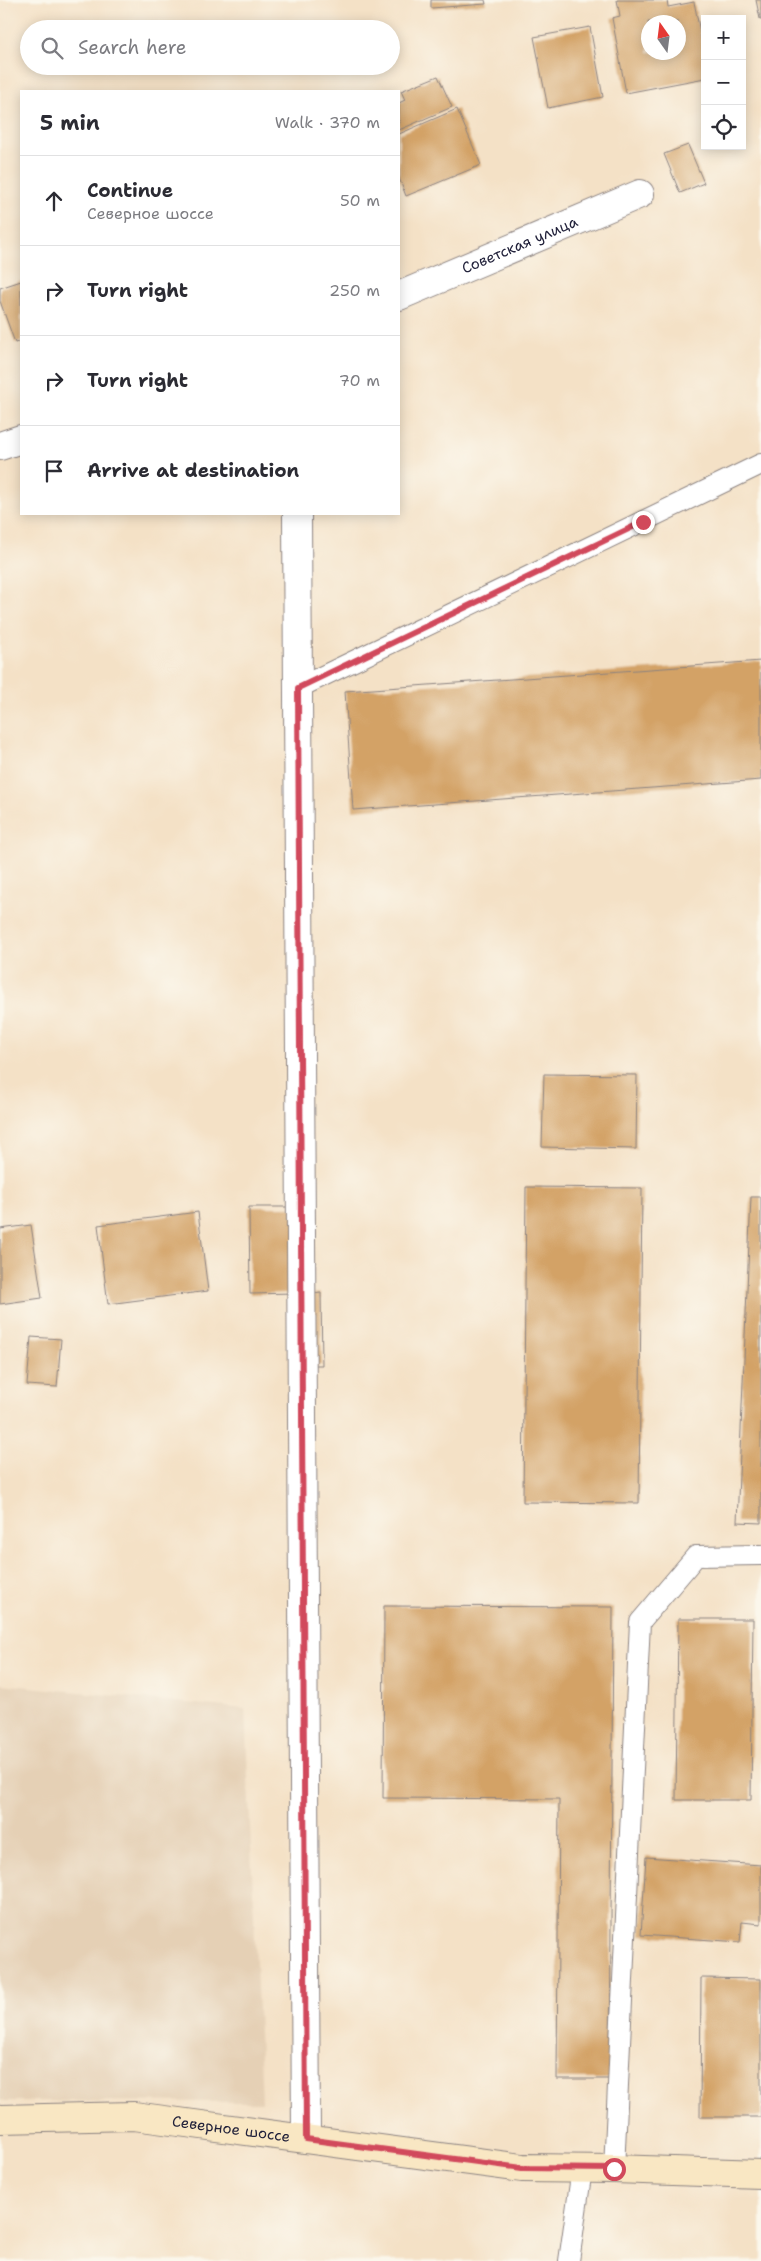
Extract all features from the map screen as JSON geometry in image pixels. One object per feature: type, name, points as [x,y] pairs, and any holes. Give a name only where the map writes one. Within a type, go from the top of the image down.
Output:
[{"type":"main road","name":"Северное шоссе","points":[[0,2119],[134,2116],[522,2168],[761,2174]]},
{"type":"street","name":"Советская улица","points":[[400,296],[640,194]]},
{"type":"street","points":[[0,446],[20,439]]},
{"type":"street","points":[[297,515],[306,2139]]},
{"type":"lane","points":[[298,688],[761,464]]},
{"type":"lane","points":[[614,2169],[640,1622],[696,1556],[761,1555]]},
{"type":"lane","points":[[568,2261],[582,2169]]},
{"type":"shaded area","points":[[0,1684],[245,1709],[262,2102],[0,2101]]},
{"type":"building","points":[[431,0],[485,0],[486,4],[431,8]]},
{"type":"building","points":[[617,0],[667,0],[668,7],[694,2],[701,37],[701,79],[626,93],[612,18],[620,16]]},
{"type":"building","points":[[756,0],[761,0],[761,19],[760,19]]},
{"type":"building","points":[[590,27],[603,97],[548,108],[534,37]]},
{"type":"building","points":[[438,76],[452,107],[400,130],[400,102],[405,100],[401,91]]},
{"type":"building","points":[[457,109],[481,165],[406,196],[400,181],[400,134]]},
{"type":"building","points":[[688,145],[704,183],[680,193],[664,154]]},
{"type":"building","points":[[20,281],[20,341],[15,343],[0,301],[0,288]]},
{"type":"building","points":[[761,661],[761,780],[353,810],[345,691]]},
{"type":"building","points":[[544,1074],[637,1075],[636,1149],[542,1147]]},
{"type":"building","points":[[526,1187],[642,1188],[639,1503],[523,1502]]},
{"type":"building","points":[[751,1197],[761,1197],[761,1523],[737,1522]]},
{"type":"building","points":[[249,1207],[310,1207],[311,1294],[321,1293],[322,1365],[294,1365],[294,1293],[250,1294]]},
{"type":"building","points":[[198,1212],[208,1291],[108,1304],[98,1225]]},
{"type":"building","points":[[31,1225],[42,1298],[0,1304],[0,1229]]},
{"type":"building","points":[[31,1337],[61,1339],[57,1387],[27,1385]]},
{"type":"building","points":[[384,1606],[613,1607],[610,2079],[557,2079],[559,1799],[383,1798]]},
{"type":"building","points":[[678,1619],[753,1619],[751,1800],[676,1800]]},
{"type":"building","points":[[646,1857],[761,1865],[761,1924],[742,1922],[740,1942],[641,1935]]},
{"type":"building","points":[[701,1978],[761,1979],[761,2117],[700,2117]]},
{"type":"route","points":[[614,2169],[522,2168],[306,2139],[298,688],[643,522]]}]
